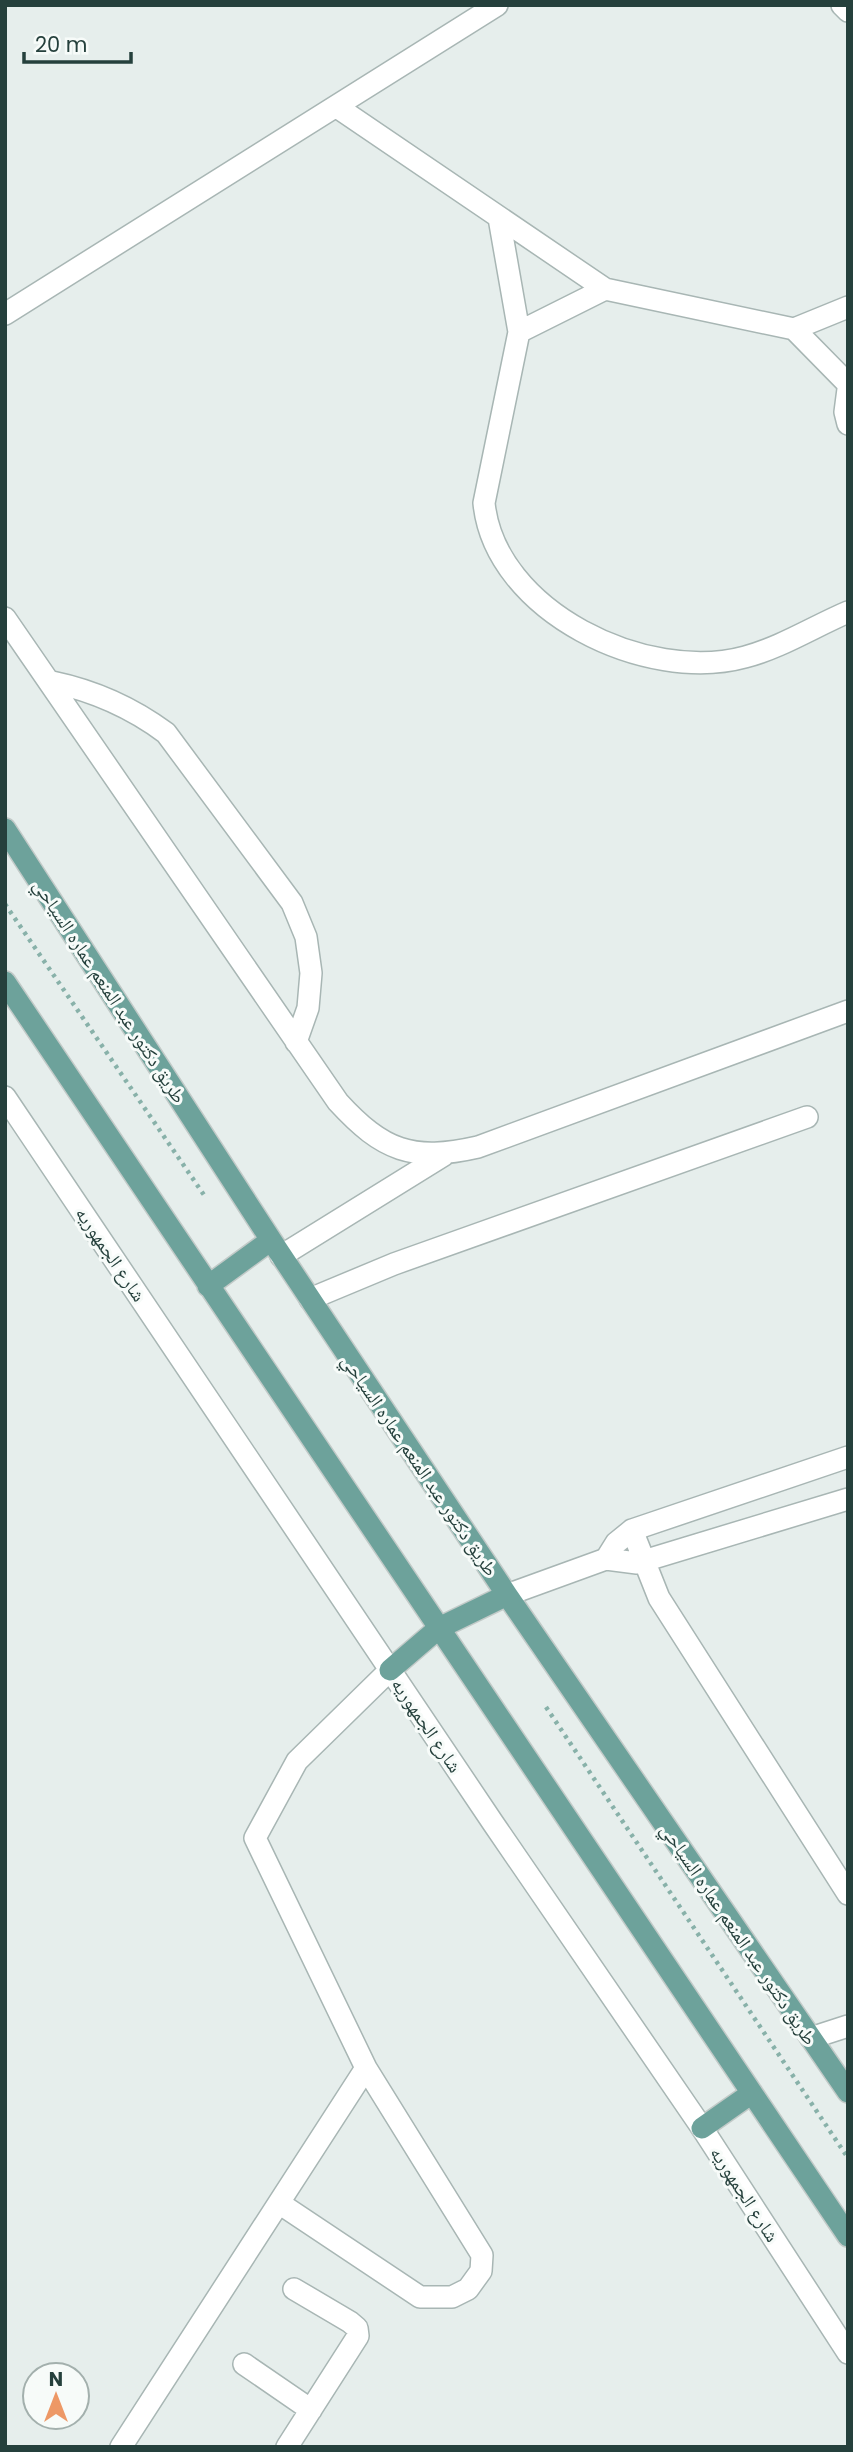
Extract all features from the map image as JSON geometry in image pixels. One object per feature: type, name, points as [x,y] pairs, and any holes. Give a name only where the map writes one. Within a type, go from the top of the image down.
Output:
[{"type":"main road","name":"طريق دكتور عبد المنعم عماره السياحي","points":[[5,830],[276,1248],[507,1595],[848,2092]]},
{"type":"main road","points":[[5,982],[848,2236]]},
{"type":"main road","points":[[208,1286],[276,1248]]},
{"type":"main road","points":[[390,1670],[439,1628],[507,1595]]},
{"type":"main road","points":[[702,2128],[752,2093]]},
{"type":"street","points":[[5,314],[497,5]]},
{"type":"street","points":[[842,5],[848,11]]},
{"type":"street","points":[[337,107],[605,289],[794,329],[848,384]]},
{"type":"street","points":[[499,218],[519,332],[484,503],[486,524],[494,545],[513,574],[537,598],[606,644],[651,659],[698,664],[745,657],[848,612]]},
{"type":"street","points":[[519,332],[605,289]]},
{"type":"street","points":[[794,329],[848,307]]},
{"type":"street","points":[[848,389],[845,412],[848,424]]},
{"type":"street","points":[[5,618],[52,682],[338,1102],[366,1132],[403,1150],[444,1155]]},
{"type":"street","points":[[52,682],[83,689],[112,700],[141,715],[166,733],[292,903],[306,937],[311,972],[308,1008],[296,1042]]},
{"type":"street","points":[[276,1248],[444,1155],[478,1147],[848,1011]]},
{"type":"street","name":"شارع الجمهوريه","points":[[5,1097],[702,2128],[848,2353]]},
{"type":"street","points":[[310,1298],[394,1265],[807,1117]]},
{"type":"street","points":[[606,1559],[616,1543],[632,1530],[848,1457]]},
{"type":"street","points":[[507,1595],[606,1559],[628,1563],[644,1560],[848,1499]]},
{"type":"street","points":[[632,1530],[659,1598],[848,1894]]},
{"type":"street","points":[[279,2203],[420,2297],[452,2297],[468,2289],[481,2271],[482,2255],[366,2068],[255,1838],[297,1761],[390,1670]]},
{"type":"street","points":[[811,2038],[848,2026]]},
{"type":"street","points":[[131,2443],[366,2068]]},
{"type":"street","points":[[287,2447],[358,2336],[357,2328],[294,2289]]},
{"type":"street","points":[[244,2364],[311,2410]]},
{"type":"path","points":[[5,904],[206,1197]]},
{"type":"path","points":[[543,1704],[848,2158]]}]
